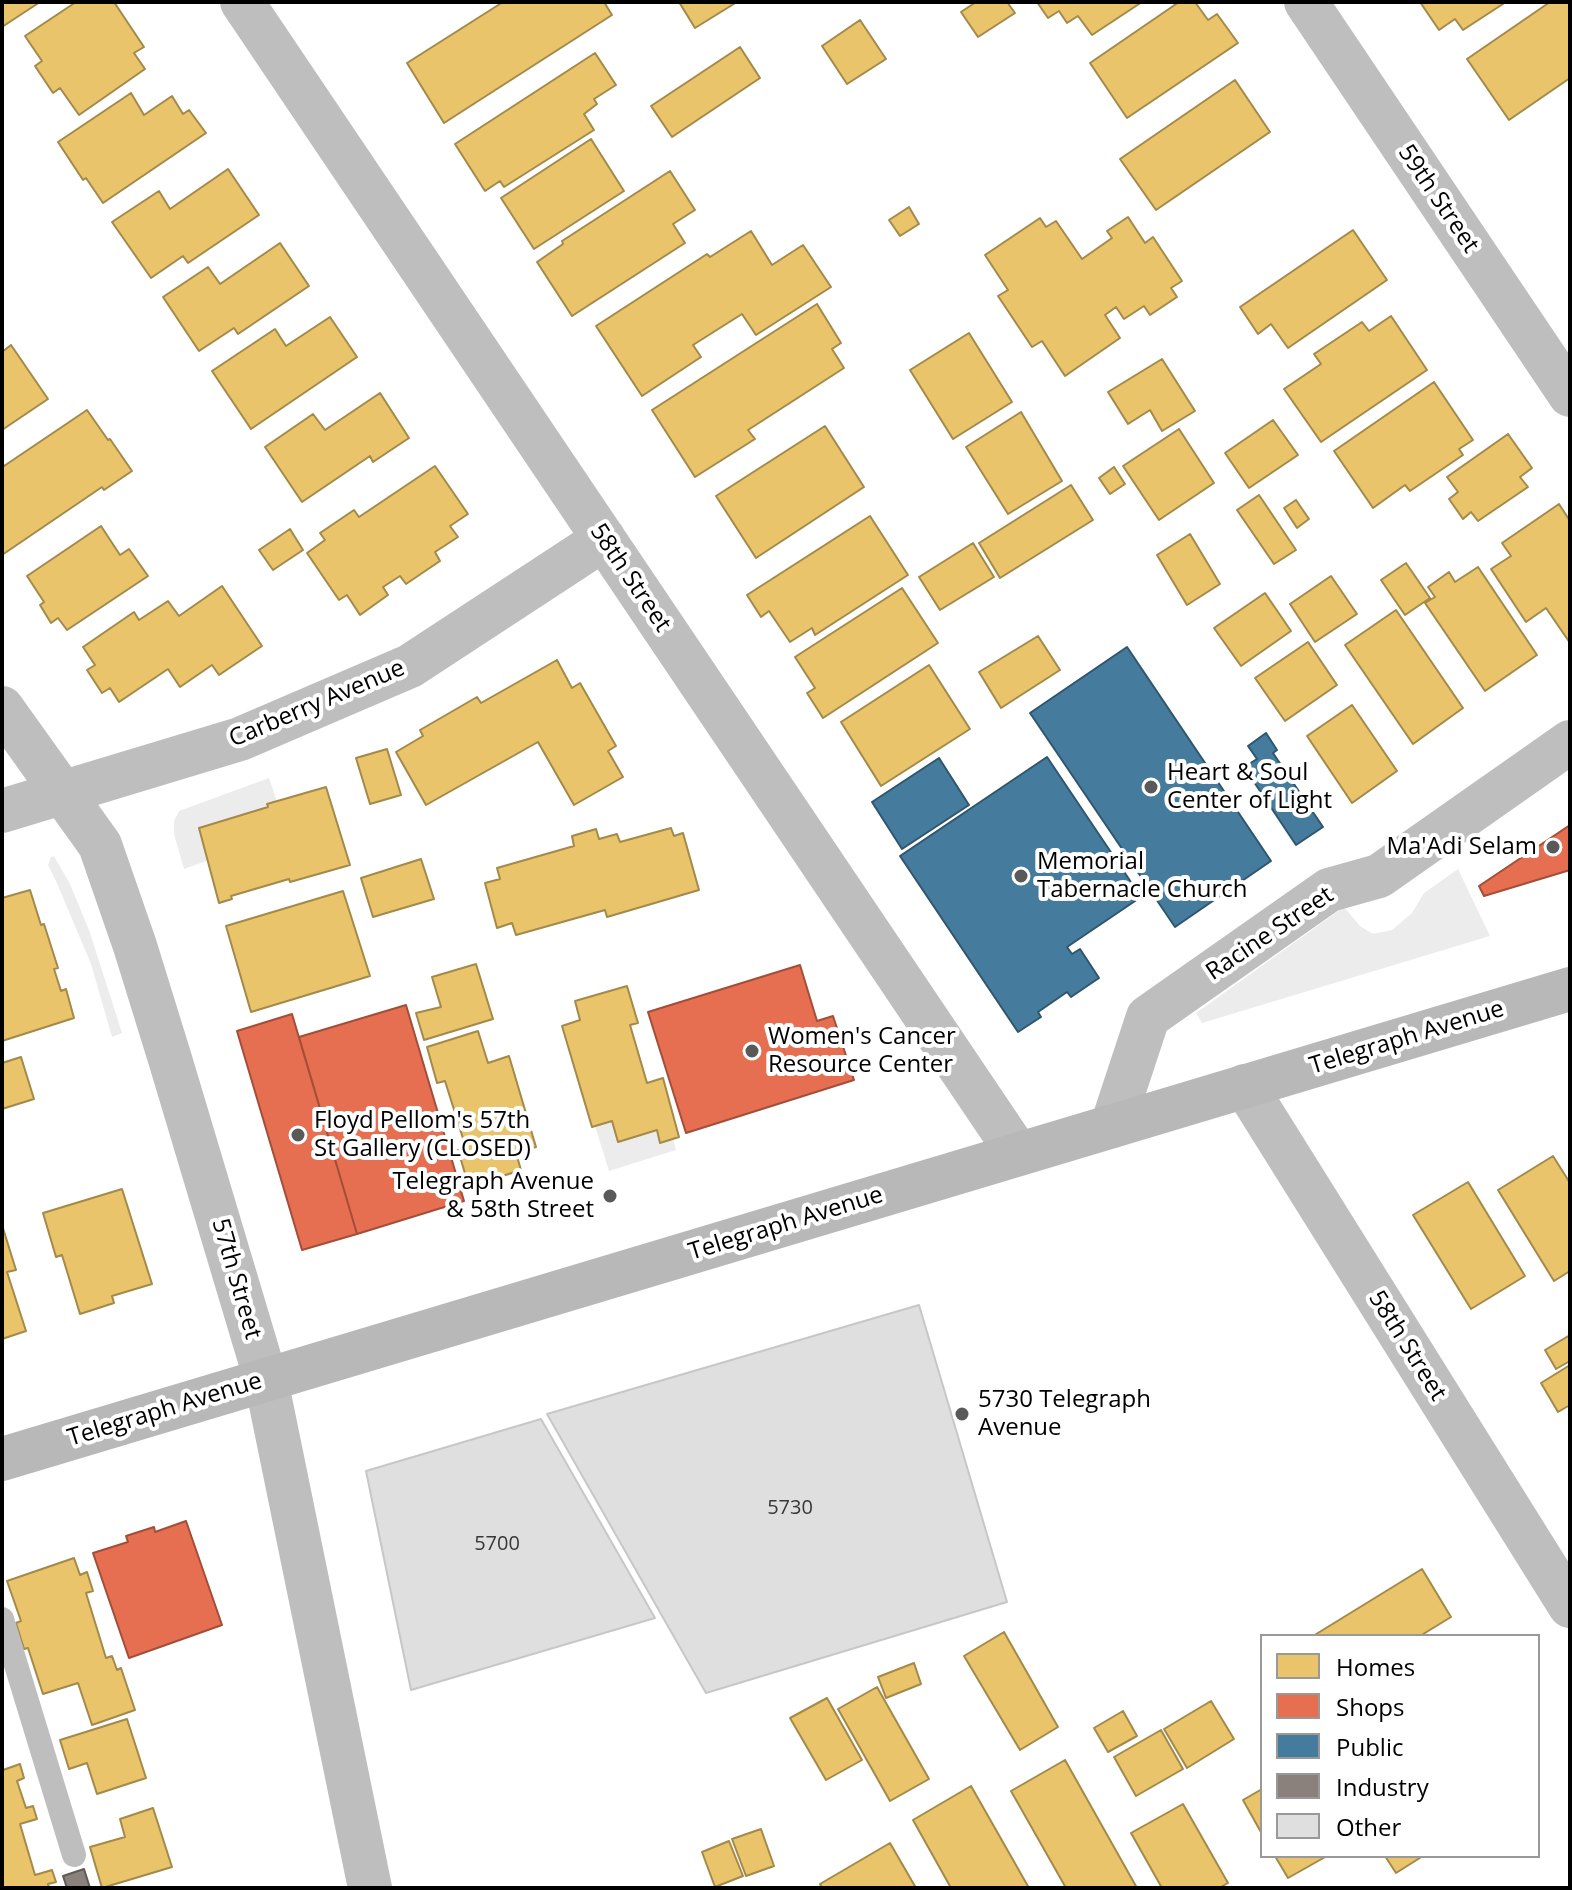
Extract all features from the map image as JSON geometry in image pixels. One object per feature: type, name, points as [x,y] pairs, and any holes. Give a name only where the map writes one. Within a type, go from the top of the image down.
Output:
[{"type":"main road","name":"Telegraph Avenue","points":[[2,1459],[1570,989]]},
{"type":"street","name":"58th Street","points":[[242,2],[1018,1154]]},
{"type":"street","name":"59th Street","points":[[1306,2],[1570,395]]},
{"type":"street","name":"Carberry Avenue","points":[[2,811],[240,739],[410,666],[604,539]]},
{"type":"street","name":"57th Street","points":[[2,708],[100,845],[170,1059],[266,1380],[370,1888]]},
{"type":"street","name":"Racine Street","points":[[1112,1126],[1148,1017],[1329,890],[1379,876],[1570,742]]},
{"type":"street","name":"58th Street","points":[[1245,1086],[1570,1606]]},
{"type":"lane","points":[[2,1619],[74,1855]]},
{"type":"shaded area","points":[[269,778],[277,801],[209,860],[184,869],[174,834],[174,821],[179,811]]},
{"type":"shaded area","points":[[54,856],[70,884],[98,958],[122,1033],[112,1037],[91,964],[48,865]]},
{"type":"shaded area","points":[[1458,869],[1490,936],[1202,1023],[1196,1013],[1344,907],[1360,926],[1373,934],[1392,930],[1412,913],[1424,893]]},
{"type":"shaded area","points":[[612,1121],[618,1142],[657,1130],[660,1142],[673,1139],[676,1150],[609,1171],[595,1126]]},
{"type":"building: Homes","points":[[2,2],[40,2],[2,27]]},
{"type":"building: Homes","points":[[76,2],[114,2],[144,47],[134,53],[145,69],[79,115],[60,88],[53,93],[35,66],[42,61],[25,36]]},
{"type":"building: Homes","points":[[503,2],[604,2],[612,15],[444,123],[407,63]]},
{"type":"building: Homes","points":[[679,2],[737,2],[695,28]]},
{"type":"building: Homes","points":[[976,2],[1007,2],[1015,13],[978,37],[961,12]]},
{"type":"building: Homes","points":[[1037,2],[1142,2],[1092,35],[1078,16],[1067,23],[1059,11],[1048,18]]},
{"type":"building: Homes","points":[[1179,2],[1195,2],[1208,20],[1217,14],[1238,43],[1127,118],[1090,63]]},
{"type":"building: Homes","points":[[1420,2],[1506,2],[1463,30],[1455,19],[1439,30]]},
{"type":"building: Homes","points":[[1550,2],[1570,2],[1570,78],[1509,120],[1467,59]]},
{"type":"building: Homes","points":[[860,20],[886,59],[847,84],[822,46]]},
{"type":"building: Homes","points":[[740,47],[760,78],[672,137],[651,106]]},
{"type":"building: Homes","points":[[595,53],[616,85],[594,99],[597,104],[584,114],[594,130],[504,187],[500,181],[485,191],[455,144]]},
{"type":"building: Homes","points":[[1235,80],[1270,132],[1156,210],[1120,159]]},
{"type":"building: Homes","points":[[131,93],[144,115],[172,96],[183,114],[189,110],[206,133],[103,203],[86,178],[83,180],[58,142]]},
{"type":"building: Homes","points":[[591,139],[624,191],[534,249],[501,198]]},
{"type":"building: Homes","points":[[228,169],[259,215],[188,263],[183,256],[151,278],[112,222],[159,191],[170,209]]},
{"type":"building: Homes","points":[[670,171],[695,210],[673,224],[685,243],[572,316],[537,262],[563,244],[562,241]]},
{"type":"building: Homes","points":[[909,207],[919,224],[900,236],[889,220]]},
{"type":"building: Homes","points":[[1128,217],[1145,243],[1153,237],[1182,281],[1171,288],[1177,297],[1150,315],[1144,306],[1124,319],[1116,307],[1105,315],[1120,338],[1065,376],[1042,341],[1032,347],[998,296],[1008,290],[985,255],[1040,218],[1046,227],[1056,221],[1082,259],[1112,238],[1107,231]]},
{"type":"building: Homes","points":[[1353,230],[1387,280],[1288,348],[1271,324],[1258,334],[1240,307]]},
{"type":"building: Homes","points":[[751,231],[772,265],[803,245],[831,287],[756,335],[742,314],[693,345],[701,357],[642,396],[596,326],[707,254],[710,257]]},
{"type":"building: Homes","points":[[280,243],[309,286],[238,334],[234,328],[199,351],[163,297],[208,267],[220,284]]},
{"type":"building: Homes","points":[[817,304],[841,343],[832,349],[844,368],[748,430],[755,439],[695,477],[652,410]]},
{"type":"building: Homes","points":[[1391,316],[1427,370],[1321,442],[1284,389],[1321,364],[1314,354],[1362,322],[1369,331]]},
{"type":"building: Homes","points":[[330,317],[357,357],[251,429],[212,371],[275,329],[286,346]]},
{"type":"building: Homes","points":[[969,333],[1012,402],[953,439],[910,370]]},
{"type":"building: Homes","points":[[11,345],[48,399],[2,430],[2,352]]},
{"type":"building: Homes","points":[[1162,359],[1195,411],[1162,431],[1150,410],[1128,424],[1108,392]]},
{"type":"building: Homes","points":[[1434,382],[1473,440],[1459,449],[1463,455],[1410,491],[1405,485],[1373,508],[1334,451]]},
{"type":"building: Homes","points":[[380,393],[409,438],[373,462],[370,456],[302,502],[265,447],[313,414],[325,430]]},
{"type":"building: Homes","points":[[87,410],[132,471],[104,490],[102,487],[2,555],[2,463],[4,466]]},
{"type":"building: Homes","points":[[1021,412],[1062,481],[1008,514],[966,447]]},
{"type":"building: Homes","points":[[1273,420],[1298,455],[1249,488],[1225,453]]},
{"type":"building: Homes","points":[[825,426],[864,487],[756,558],[716,496]]},
{"type":"building: Homes","points":[[1179,429],[1214,483],[1159,520],[1123,466]]},
{"type":"building: Homes","points":[[1508,434],[1532,468],[1520,477],[1528,487],[1478,521],[1471,512],[1463,519],[1449,499],[1458,492],[1447,477]]},
{"type":"building: Homes","points":[[435,466],[468,514],[450,526],[458,537],[435,552],[440,561],[406,584],[400,576],[383,587],[388,595],[360,615],[347,595],[339,600],[307,553],[325,540],[320,533],[354,510],[359,517]]},
{"type":"building: Homes","points":[[1114,467],[1125,484],[1110,494],[1099,478]]},
{"type":"building: Homes","points":[[1071,485],[1093,520],[1000,578],[979,543]]},
{"type":"building: Homes","points":[[1259,495],[1296,550],[1274,564],[1237,510]]},
{"type":"building: Homes","points":[[1296,500],[1309,519],[1297,528],[1284,508]]},
{"type":"building: Homes","points":[[1559,504],[1570,521],[1570,643],[1546,608],[1526,622],[1491,569],[1511,556],[1502,543]]},
{"type":"building: Homes","points":[[870,516],[908,575],[815,635],[812,628],[790,642],[769,611],[761,617],[747,595]]},
{"type":"building: Homes","points":[[101,526],[120,555],[129,549],[148,576],[67,630],[58,618],[51,623],[40,605],[44,602],[27,576]]},
{"type":"building: Homes","points":[[290,529],[303,550],[273,570],[259,550]]},
{"type":"building: Homes","points":[[1190,534],[1220,584],[1187,605],[1157,555]]},
{"type":"building: Homes","points":[[973,543],[994,577],[940,610],[919,577]]},
{"type":"building: Homes","points":[[1406,563],[1430,598],[1405,615],[1381,580]]},
{"type":"building: Homes","points":[[1478,567],[1537,655],[1485,691],[1425,603],[1435,597],[1428,587],[1449,572],[1455,582]]},
{"type":"building: Homes","points":[[1331,576],[1357,614],[1315,642],[1290,604]]},
{"type":"building: Homes","points":[[222,586],[262,646],[219,675],[212,665],[180,687],[168,669],[119,702],[110,688],[102,693],[87,670],[95,665],[83,647],[134,612],[139,620],[168,601],[179,616]]},
{"type":"building: Homes","points":[[902,588],[938,643],[823,718],[807,693],[815,688],[795,657]]},
{"type":"building: Homes","points":[[1265,593],[1291,631],[1241,666],[1214,628]]},
{"type":"building: Homes","points":[[1396,610],[1463,708],[1413,744],[1345,645]]},
{"type":"building: Homes","points":[[1038,636],[1060,670],[1001,708],[979,672]]},
{"type":"building: Homes","points":[[1308,642],[1337,685],[1285,721],[1255,678]]},
{"type":"building: Homes","points":[[557,660],[572,688],[580,683],[616,746],[608,751],[623,777],[574,805],[538,742],[426,805],[396,752],[423,736],[420,730],[477,697],[481,703]]},
{"type":"building: Homes","points":[[929,665],[970,729],[881,786],[841,722]]},
{"type":"building: Homes","points":[[1352,705],[1397,771],[1352,803],[1307,736]]},
{"type":"building: Homes","points":[[387,749],[401,795],[370,804],[356,758]]},
{"type":"building: Homes","points":[[326,787],[350,865],[290,882],[289,879],[231,896],[232,899],[219,903],[199,828]]},
{"type":"building: Homes","points":[[671,828],[674,836],[683,833],[699,890],[607,917],[605,910],[516,935],[512,923],[497,928],[485,883],[500,879],[497,868],[574,846],[572,836],[596,829],[599,839],[617,834],[620,842]]},
{"type":"building: Homes","points":[[421,859],[434,899],[373,917],[361,878]]},
{"type":"building: Homes","points":[[30,890],[58,968],[54,969],[61,991],[66,989],[74,1018],[2,1041],[2,898]]},
{"type":"building: Homes","points":[[343,891],[370,976],[251,1012],[226,926]]},
{"type":"building: Homes","points":[[476,964],[493,1019],[424,1040],[416,1013],[441,1007],[432,977]]},
{"type":"building: Homes","points":[[627,986],[638,1023],[630,1025],[647,1083],[663,1078],[679,1137],[660,1143],[657,1130],[618,1142],[612,1121],[592,1127],[562,1026],[580,1020],[575,1001]]},
{"type":"building: Homes","points":[[478,1031],[488,1063],[509,1056],[536,1147],[516,1153],[521,1170],[469,1187],[458,1150],[466,1148],[445,1081],[437,1083],[427,1047]]},
{"type":"building: Homes","points":[[21,1057],[34,1099],[2,1109],[2,1063]]},
{"type":"building: Homes","points":[[1553,1156],[1570,1183],[1570,1271],[1554,1281],[1498,1190]]},
{"type":"building: Homes","points":[[1468,1182],[1525,1276],[1471,1309],[1413,1215]]},
{"type":"building: Homes","points":[[122,1189],[152,1284],[112,1296],[114,1303],[80,1314],[62,1255],[56,1257],[43,1213]]},
{"type":"building: Homes","points":[[2,1225],[16,1270],[7,1272],[26,1331],[2,1339]]},
{"type":"building: Homes","points":[[1570,1335],[1570,1361],[1556,1369],[1545,1350]]},
{"type":"building: Homes","points":[[1570,1365],[1570,1405],[1558,1412],[1541,1383]]},
{"type":"building: Homes","points":[[74,1558],[80,1575],[87,1572],[93,1591],[86,1593],[106,1658],[112,1656],[117,1670],[121,1668],[135,1710],[92,1725],[78,1683],[43,1694],[28,1648],[24,1649],[16,1623],[21,1621],[7,1581]]},
{"type":"building: Homes","points":[[1422,1569],[1451,1617],[1423,1634],[1316,1634]]},
{"type":"building: Homes","points":[[1004,1632],[1058,1727],[1020,1750],[964,1656]]},
{"type":"building: Homes","points":[[914,1663],[921,1684],[886,1698],[878,1677]]},
{"type":"building: Homes","points":[[877,1687],[929,1779],[890,1801],[838,1709]]},
{"type":"building: Homes","points":[[827,1698],[862,1760],[826,1780],[790,1718]]},
{"type":"building: Homes","points":[[1211,1701],[1234,1739],[1187,1768],[1164,1729]]},
{"type":"building: Homes","points":[[1123,1711],[1137,1736],[1108,1752],[1094,1728]]},
{"type":"building: Homes","points":[[127,1719],[146,1778],[97,1794],[87,1763],[69,1769],[60,1740]]},
{"type":"building: Homes","points":[[1161,1730],[1183,1769],[1136,1796],[1114,1757]]},
{"type":"building: Homes","points":[[1065,1760],[1137,1888],[1066,1888],[1011,1791]]},
{"type":"building: Homes","points":[[20,1764],[24,1778],[17,1781],[26,1808],[33,1806],[37,1819],[20,1824],[35,1875],[52,1870],[56,1882],[48,1884],[49,1888],[2,1888],[2,1767],[3,1770]]},
{"type":"building: Homes","points":[[971,1786],[1029,1888],[951,1888],[913,1820]]},
{"type":"building: Homes","points":[[1260,1790],[1260,1830],[1243,1800]]},
{"type":"building: Homes","points":[[1183,1804],[1228,1883],[1219,1888],[1162,1888],[1131,1833]]},
{"type":"building: Homes","points":[[153,1808],[172,1867],[102,1888],[90,1847],[125,1837],[120,1819]]},
{"type":"building: Homes","points":[[761,1829],[774,1866],[746,1876],[732,1839]]},
{"type":"building: Homes","points":[[729,1841],[743,1876],[715,1887],[702,1852]]},
{"type":"building: Homes","points":[[890,1843],[916,1888],[822,1888],[820,1884]]},
{"type":"building: Homes","points":[[1276,1858],[1323,1858],[1288,1878]]},
{"type":"building: Homes","points":[[1386,1858],[1420,1858],[1396,1873]]},
{"type":"building: Shops","name":"Ma'Adi Selam","points":[[1570,825],[1570,870],[1484,896],[1479,886]]},
{"type":"building: Shops","name":"Women's Cancer Resource Center","points":[[800,965],[817,1021],[833,1016],[854,1080],[686,1133],[648,1012]]},
{"type":"building: Shops","points":[[406,1005],[464,1201],[357,1234],[299,1037]]},
{"type":"building: Shops","name":"Floyd Pellom's 57th St Gallery (CLOSED)","points":[[292,1014],[357,1234],[302,1250],[237,1031]]},
{"type":"building: Shops","points":[[186,1521],[222,1625],[129,1658],[93,1553],[128,1542],[126,1536],[154,1527],[155,1532]]},
{"type":"building: Public","name":"Heart & Soul Center of Light","points":[[1127,647],[1271,861],[1175,927],[1030,713]]},
{"type":"building: Public","points":[[1266,733],[1277,750],[1273,753],[1323,827],[1296,845],[1244,767],[1257,759],[1248,746]]},
{"type":"building: Public","name":"Memorial Tabernacle Church","points":[[1047,757],[1141,897],[1067,947],[1072,954],[1080,949],[1099,978],[1071,997],[1067,992],[1038,1012],[1041,1017],[1018,1032],[900,856]]},
{"type":"building: Public","points":[[939,758],[969,805],[902,849],[872,802]]},
{"type":"building: Industry","points":[[84,1869],[90,1888],[67,1888],[63,1876]]},
{"type":"building: Other","points":[[919,1305],[1007,1602],[706,1693],[547,1414]]},
{"type":"building: Other","points":[[541,1419],[655,1618],[411,1690],[366,1471]]},
{"type":"place","name":"Heart & Soul Center of Light","points":[[1151,787]]},
{"type":"place","name":"Ma'Adi Selam","points":[[1553,847]]},
{"type":"place","name":"Memorial Tabernacle Church","points":[[1021,876]]},
{"type":"place","name":"Women's Cancer Resource Center","points":[[752,1051]]},
{"type":"place","name":"Floyd Pellom's 57th St Gallery (CLOSED)","points":[[298,1135]]},
{"type":"place","name":"Telegraph Avenue & 58th Street","points":[[610,1196]]},
{"type":"place","name":"5730 Telegraph Avenue","points":[[962,1414]]}]
